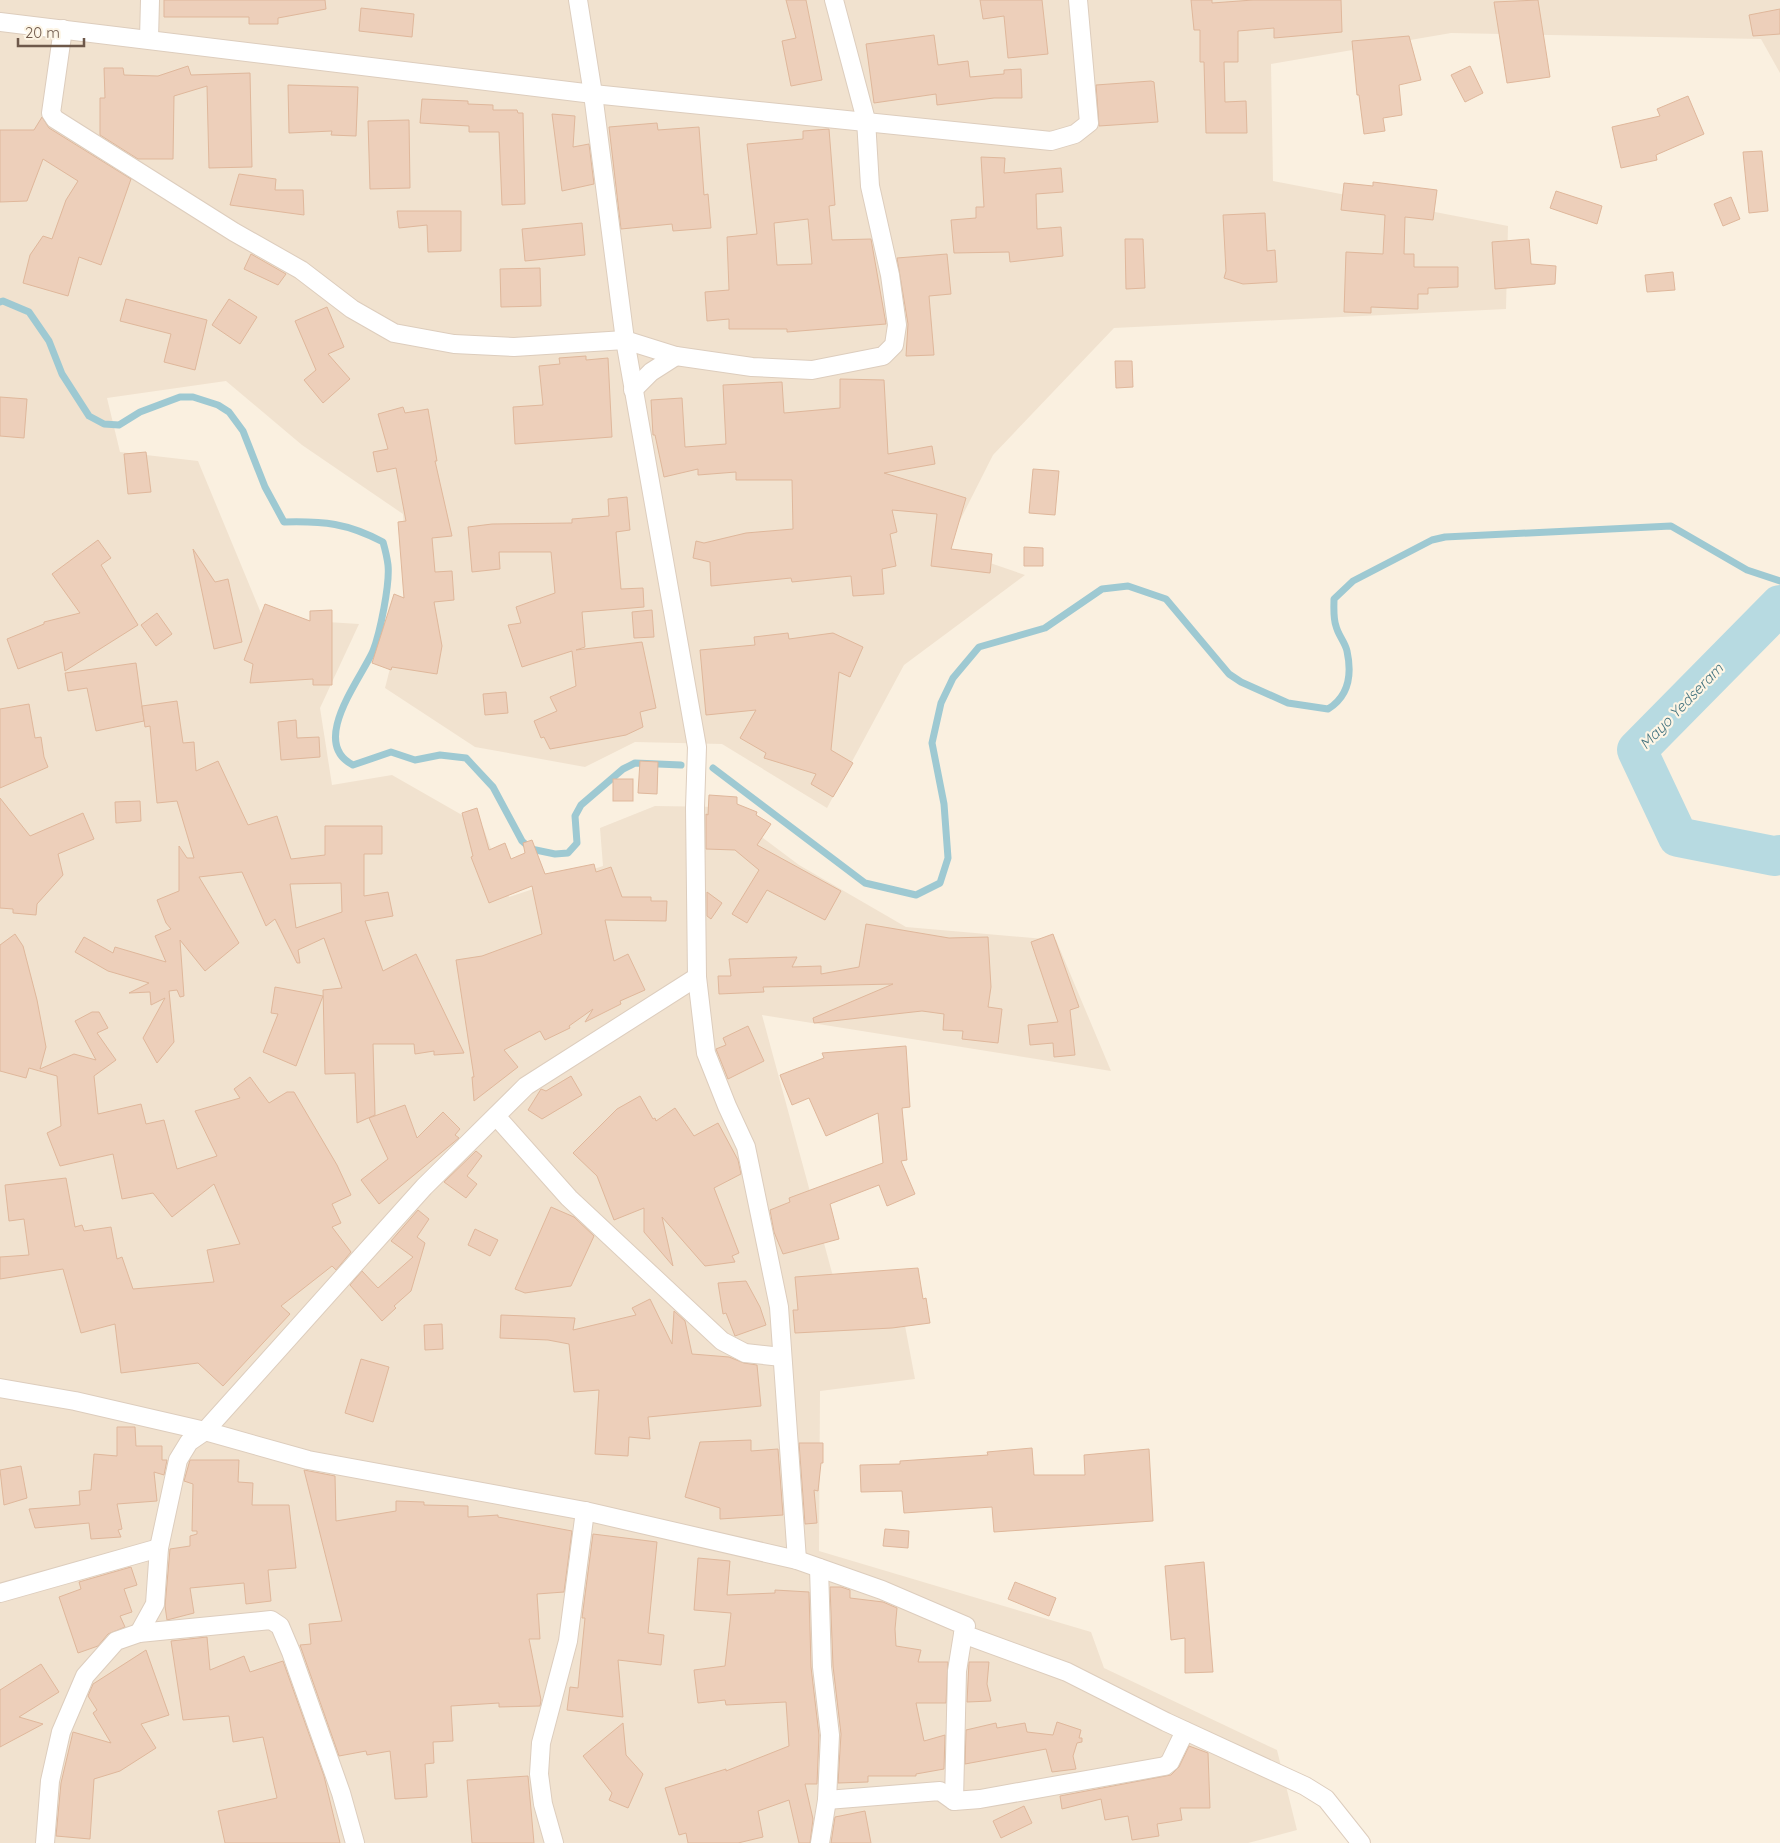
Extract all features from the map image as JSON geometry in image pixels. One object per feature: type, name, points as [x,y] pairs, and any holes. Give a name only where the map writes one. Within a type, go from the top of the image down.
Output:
[{"type":"street","points":[[149,39],[150,0]]},
{"type":"street","points":[[578,0],[593,94],[625,340],[697,747],[695,808],[697,977],[706,1053],[746,1147],[778,1307],[797,1560]]},
{"type":"street","points":[[63,29],[51,113],[55,119],[234,232],[301,270],[352,309],[394,332],[454,344],[514,347],[625,340],[676,356],[752,367],[812,370],[883,356],[894,345],[897,325],[890,275],[870,186],[866,120],[834,0]]},
{"type":"street","points":[[0,22],[593,94],[866,120],[1051,141],[1075,134],[1089,123],[1078,0]]},
{"type":"street","points":[[633,390],[651,372],[676,356]]},
{"type":"street","points":[[139,1633],[155,1604],[159,1548],[178,1460],[190,1442],[205,1431],[424,1187],[526,1086],[697,977]]},
{"type":"street","points":[[496,1116],[569,1198],[722,1340],[745,1354],[782,1357]]},
{"type":"street","points":[[0,1388],[74,1401],[205,1431],[308,1460],[585,1511],[797,1560],[882,1590],[966,1626],[957,1671],[954,1800]]},
{"type":"street","points":[[554,1843],[543,1804],[539,1774],[541,1742],[568,1641],[585,1511]]},
{"type":"street","points":[[0,1593],[159,1548]]},
{"type":"street","points":[[819,1568],[822,1667],[830,1735],[827,1800],[820,1843]]},
{"type":"street","points":[[50,1841],[50,1781],[61,1732],[85,1676],[116,1641],[139,1633],[271,1620],[280,1626],[341,1793],[355,1843]]},
{"type":"street","points":[[963,1634],[1066,1672],[1185,1731],[1305,1786],[1326,1799],[1361,1843]]},
{"type":"street","points":[[827,1800],[940,1792],[954,1800],[1010,1796],[1165,1766],[1170,1762],[1185,1731]]},
{"type":"shaded area","points":[[0,0],[1780,0],[1780,73],[1761,39],[1451,33],[1271,64],[1273,181],[1508,226],[1506,309],[1114,328],[993,455],[946,548],[1025,575],[904,665],[827,808],[722,744],[635,742],[585,767],[475,747],[385,688],[409,594],[403,514],[302,445],[226,381],[107,398],[120,452],[198,461],[263,618],[359,624],[320,708],[332,785],[392,775],[483,827],[509,897],[603,866],[600,828],[655,806],[722,807],[799,865],[906,927],[1056,940],[1111,1071],[762,1015],[834,1280],[900,1299],[915,1379],[820,1391],[819,1551],[1091,1632],[1104,1668],[1277,1750],[1297,1830],[1248,1843],[0,1843]]},
{"type":"building","points":[[164,0],[325,0],[326,9],[278,18],[278,24],[249,24],[249,17],[164,17]]},
{"type":"building","points":[[786,0],[806,0],[822,80],[791,86],[782,41],[796,38]]},
{"type":"building","points":[[980,0],[1042,0],[1048,54],[1008,58],[1004,16],[983,19]]},
{"type":"building","points":[[1191,0],[1212,0],[1212,3],[1253,0],[1341,0],[1342,32],[1274,38],[1274,28],[1238,31],[1238,62],[1224,62],[1225,102],[1246,101],[1247,133],[1206,133],[1204,62],[1200,62],[1200,30],[1194,30]]},
{"type":"building","points":[[1538,0],[1550,77],[1507,83],[1494,2]]},
{"type":"building","points":[[361,8],[414,14],[412,37],[359,31]]},
{"type":"building","points":[[1780,9],[1780,34],[1753,36],[1749,15]]},
{"type":"building","points":[[934,35],[938,65],[968,61],[970,77],[1004,74],[1004,70],[1021,69],[1022,98],[994,98],[937,105],[936,94],[874,103],[866,44]]},
{"type":"building","points":[[1409,36],[1421,80],[1399,85],[1402,115],[1383,118],[1385,131],[1364,134],[1359,95],[1357,95],[1352,41]]},
{"type":"building","points":[[188,66],[191,75],[250,73],[252,167],[209,168],[207,86],[174,96],[173,159],[138,159],[100,135],[100,98],[105,98],[104,68],[123,68],[124,75],[158,76]]},
{"type":"building","points":[[1470,66],[1483,93],[1465,102],[1451,75]]},
{"type":"building","points":[[1154,82],[1158,122],[1099,126],[1096,85]]},
{"type":"building","points":[[288,85],[358,87],[356,136],[331,135],[332,131],[289,133]]},
{"type":"building","points":[[1688,96],[1704,134],[1656,155],[1657,160],[1621,168],[1612,127],[1660,116],[1657,109]]},
{"type":"building","points":[[422,99],[468,101],[468,104],[493,105],[493,110],[517,110],[518,113],[523,113],[525,204],[502,205],[499,132],[469,132],[469,126],[420,123]]},
{"type":"building","points":[[552,114],[575,116],[573,147],[589,144],[594,184],[562,191]]},
{"type":"building","points":[[42,117],[49,128],[131,179],[101,265],[79,257],[68,296],[23,283],[30,255],[43,236],[52,239],[66,200],[78,181],[43,159],[27,201],[0,202],[0,130],[34,130]]},
{"type":"building","points":[[409,120],[410,188],[370,189],[368,121]]},
{"type":"building","points":[[657,123],[658,130],[699,127],[704,195],[708,194],[711,228],[673,231],[672,224],[621,229],[609,127]]},
{"type":"building","points":[[829,129],[835,205],[829,206],[832,240],[871,239],[886,324],[787,332],[787,329],[729,329],[729,319],[707,321],[705,292],[729,290],[727,237],[757,234],[747,144],[803,139],[803,131]],"holes":[[[808,219],[812,264],[777,265],[774,223]]]},
{"type":"building","points":[[1762,151],[1768,211],[1749,213],[1743,152]]},
{"type":"building","points":[[981,157],[1005,158],[1004,173],[1061,168],[1063,192],[1036,194],[1037,229],[1061,227],[1063,256],[1010,262],[1009,252],[954,253],[951,220],[976,218],[976,207],[984,207]]},
{"type":"building","points":[[239,174],[276,179],[275,190],[303,190],[304,215],[230,205]]},
{"type":"building","points":[[1373,182],[1437,190],[1433,220],[1405,217],[1404,254],[1414,254],[1414,267],[1458,267],[1458,287],[1428,288],[1428,294],[1418,294],[1418,309],[1371,307],[1371,313],[1344,312],[1346,252],[1383,254],[1385,215],[1341,210],[1344,183],[1373,186]]},
{"type":"building","points":[[1556,191],[1602,206],[1597,224],[1550,208]]},
{"type":"building","points":[[1731,197],[1740,219],[1723,226],[1714,204]]},
{"type":"building","points":[[397,211],[461,211],[461,251],[428,252],[427,225],[399,228]]},
{"type":"building","points":[[1265,213],[1267,251],[1275,250],[1277,282],[1243,284],[1224,278],[1226,271],[1223,215]]},
{"type":"building","points":[[582,223],[585,255],[525,261],[522,229]]},
{"type":"building","points":[[1125,239],[1143,239],[1145,288],[1126,289]]},
{"type":"building","points":[[1529,239],[1531,264],[1556,266],[1555,284],[1495,289],[1492,242]]},
{"type":"building","points":[[251,254],[286,274],[278,285],[244,269]]},
{"type":"building","points":[[947,254],[951,294],[929,296],[934,355],[906,356],[908,324],[897,258]]},
{"type":"building","points":[[540,268],[541,306],[501,307],[500,269]]},
{"type":"building","points":[[1673,272],[1675,290],[1647,292],[1645,275]]},
{"type":"building","points":[[126,299],[207,320],[195,370],[164,362],[171,334],[120,321]]},
{"type":"building","points":[[229,299],[257,317],[240,344],[212,325]]},
{"type":"building","points":[[327,307],[344,347],[328,354],[350,379],[323,403],[304,380],[316,370],[295,321]]},
{"type":"building","points":[[586,356],[586,360],[608,358],[612,437],[515,444],[513,407],[543,405],[539,366],[560,364],[559,358]]},
{"type":"building","points":[[1115,361],[1132,361],[1133,387],[1116,388]]},
{"type":"building","points":[[840,379],[884,380],[888,454],[932,446],[935,464],[884,473],[966,498],[951,549],[992,554],[990,573],[931,566],[937,514],[892,510],[897,532],[890,534],[896,566],[882,569],[884,594],[853,596],[851,576],[792,582],[791,578],[711,586],[710,562],[693,558],[696,541],[704,543],[746,533],[793,529],[792,480],[736,480],[736,472],[698,475],[698,469],[664,477],[655,435],[653,435],[651,400],[682,398],[685,447],[726,444],[723,385],[782,382],[784,413],[840,408]]},
{"type":"building","points":[[0,397],[27,399],[24,438],[0,436]]},
{"type":"building","points":[[403,407],[405,413],[428,409],[437,461],[435,461],[452,536],[432,538],[435,572],[452,571],[454,600],[434,602],[442,646],[437,674],[392,667],[391,670],[372,663],[394,594],[404,598],[398,522],[406,521],[396,468],[377,472],[373,452],[388,449],[378,414]]},
{"type":"building","points":[[146,452],[151,492],[128,494],[124,454]]},
{"type":"building","points":[[1033,469],[1059,471],[1055,515],[1029,513]]},
{"type":"building","points":[[627,497],[630,530],[616,532],[621,589],[643,588],[644,607],[582,612],[585,647],[576,650],[642,642],[656,708],[640,712],[643,727],[626,735],[550,749],[544,737],[541,738],[534,721],[557,711],[550,697],[576,686],[572,651],[522,667],[508,625],[521,623],[516,607],[555,593],[551,552],[499,552],[500,569],[472,572],[468,527],[492,524],[572,523],[572,519],[609,516],[608,499]]},
{"type":"building","points":[[98,540],[111,558],[101,565],[138,625],[65,671],[62,652],[18,669],[7,639],[44,624],[44,622],[80,613],[52,574]]},
{"type":"building","points":[[1024,547],[1043,548],[1043,566],[1024,566]]},
{"type":"building","points":[[193,549],[215,582],[228,579],[242,642],[214,649]]},
{"type":"building","points":[[265,604],[310,621],[310,611],[332,610],[332,685],[313,685],[313,679],[250,683],[253,664],[244,660]]},
{"type":"building","points":[[652,610],[654,637],[634,638],[632,612]]},
{"type":"building","points":[[157,613],[172,634],[156,646],[141,625]]},
{"type":"building","points":[[788,633],[789,639],[833,633],[863,647],[850,677],[839,672],[831,750],[853,763],[833,797],[811,784],[816,774],[764,758],[766,753],[740,738],[756,710],[706,715],[700,650],[755,645],[754,637]]},
{"type":"building","points":[[136,663],[144,721],[96,731],[87,688],[68,691],[65,673]]},
{"type":"building","points":[[506,692],[508,713],[485,715],[483,694]]},
{"type":"building","points":[[177,701],[183,743],[194,742],[196,771],[218,761],[248,825],[277,816],[291,859],[325,855],[325,826],[382,826],[382,854],[364,854],[364,896],[388,892],[393,916],[365,921],[383,971],[416,954],[464,1053],[434,1055],[434,1051],[415,1054],[414,1044],[373,1044],[375,1115],[357,1123],[355,1073],[325,1074],[323,990],[342,988],[324,938],[298,950],[300,963],[297,963],[275,919],[266,926],[242,872],[199,877],[239,943],[205,971],[180,940],[184,996],[180,997],[177,990],[169,991],[174,1042],[157,1063],[143,1038],[165,998],[151,1005],[150,992],[129,993],[149,983],[108,971],[75,952],[84,937],[113,953],[115,947],[166,962],[155,936],[171,929],[166,923],[157,900],[179,891],[179,846],[187,858],[194,858],[177,801],[157,803],[150,726],[145,727],[142,706]],"holes":[[[341,883],[342,912],[296,928],[290,884]]]},
{"type":"building","points":[[29,704],[35,738],[41,737],[44,757],[48,767],[0,788],[0,709]]},
{"type":"building","points":[[296,720],[297,738],[319,737],[320,757],[281,760],[278,722]]},
{"type":"building","points":[[640,761],[658,762],[657,794],[638,793]]},
{"type":"building","points":[[613,779],[633,779],[633,801],[613,801]]},
{"type":"building","points":[[709,795],[737,797],[737,804],[757,812],[756,815],[771,824],[757,845],[841,891],[825,920],[767,890],[747,923],[732,914],[759,870],[735,850],[706,849],[706,814],[708,815]]},
{"type":"building","points":[[0,798],[30,836],[83,813],[94,839],[58,854],[63,875],[37,904],[36,915],[13,913],[13,909],[0,908]]},
{"type":"building","points":[[140,801],[141,821],[116,823],[115,802]]},
{"type":"building","points":[[477,808],[489,850],[505,843],[511,859],[525,853],[523,843],[532,840],[545,874],[594,864],[596,872],[611,867],[622,897],[651,897],[651,901],[667,901],[666,921],[605,920],[614,961],[628,954],[645,990],[620,1001],[621,1004],[585,1022],[593,1009],[569,1026],[570,1028],[545,1040],[540,1031],[504,1050],[518,1067],[474,1101],[472,1077],[474,1077],[456,960],[482,956],[542,934],[532,886],[489,903],[471,857],[473,856],[462,813]]},
{"type":"building","points":[[707,892],[722,903],[711,919],[707,916]]},
{"type":"building","points":[[866,924],[949,938],[988,937],[991,987],[988,1007],[1002,1009],[998,1043],[962,1039],[963,1031],[943,1030],[944,1014],[922,1011],[814,1023],[813,1018],[893,984],[763,987],[764,992],[719,994],[718,976],[731,976],[729,959],[797,957],[792,967],[821,966],[821,974],[859,967]]},
{"type":"building","points":[[15,934],[23,946],[37,1000],[46,1047],[40,1069],[74,1054],[96,1060],[75,1021],[92,1012],[99,1012],[108,1028],[97,1033],[116,1060],[94,1076],[98,1114],[141,1104],[146,1124],[164,1120],[177,1169],[217,1156],[195,1111],[240,1098],[234,1089],[250,1077],[269,1103],[287,1092],[294,1092],[337,1165],[351,1195],[332,1204],[341,1223],[332,1227],[351,1252],[336,1270],[332,1266],[281,1306],[290,1314],[223,1386],[198,1363],[121,1373],[115,1324],[81,1333],[63,1269],[0,1279],[0,1257],[29,1255],[24,1219],[9,1221],[5,1185],[66,1178],[75,1227],[82,1225],[84,1231],[111,1227],[117,1259],[122,1257],[133,1289],[214,1282],[207,1250],[240,1244],[214,1184],[172,1217],[153,1193],[122,1199],[113,1154],[60,1166],[47,1133],[61,1126],[57,1076],[29,1068],[26,1078],[0,1071],[0,945]]},
{"type":"building","points":[[1053,934],[1079,1007],[1070,1010],[1075,1055],[1054,1057],[1053,1043],[1030,1045],[1028,1025],[1058,1022],[1031,942]]},
{"type":"building","points":[[275,987],[323,996],[296,1066],[263,1052],[278,1014],[271,1013]]},
{"type":"building","points":[[748,1026],[764,1061],[728,1079],[716,1049],[726,1045],[723,1038]]},
{"type":"building","points":[[906,1046],[910,1107],[902,1108],[907,1160],[901,1161],[915,1194],[887,1206],[879,1185],[830,1204],[839,1239],[783,1254],[774,1232],[770,1210],[790,1202],[789,1198],[883,1163],[878,1113],[826,1136],[809,1098],[792,1105],[780,1075],[824,1058],[822,1053]]},
{"type":"building","points":[[571,1076],[582,1095],[542,1119],[528,1110],[541,1089],[546,1091]]},
{"type":"building","points":[[640,1096],[656,1121],[675,1108],[694,1136],[718,1123],[738,1160],[741,1174],[714,1188],[739,1253],[732,1256],[735,1262],[705,1266],[662,1217],[673,1266],[644,1232],[644,1208],[614,1220],[597,1176],[573,1153],[617,1109]]},
{"type":"building","points":[[405,1105],[417,1138],[443,1112],[460,1129],[455,1135],[459,1138],[379,1204],[361,1180],[388,1159],[369,1118]]},
{"type":"building","points":[[476,1151],[482,1156],[467,1176],[477,1184],[466,1198],[444,1182]]},
{"type":"building","points":[[551,1207],[574,1217],[594,1236],[571,1286],[525,1293],[515,1289]]},
{"type":"building","points":[[418,1210],[429,1219],[417,1237],[425,1243],[411,1291],[394,1306],[396,1308],[382,1321],[350,1285],[362,1271],[378,1288],[413,1257],[391,1241]]},
{"type":"building","points":[[475,1229],[498,1240],[490,1256],[468,1245]]},
{"type":"building","points":[[918,1268],[923,1299],[926,1298],[930,1323],[892,1328],[795,1333],[793,1310],[798,1310],[795,1277]]},
{"type":"building","points":[[746,1281],[760,1307],[766,1325],[735,1336],[726,1313],[723,1314],[718,1283]]},
{"type":"building","points":[[650,1299],[672,1344],[674,1311],[685,1321],[692,1354],[729,1357],[744,1363],[757,1365],[761,1406],[648,1417],[650,1439],[629,1437],[628,1456],[595,1454],[599,1390],[574,1392],[569,1344],[548,1340],[500,1338],[501,1315],[575,1318],[573,1330],[636,1315],[632,1308]]},
{"type":"building","points":[[442,1324],[443,1349],[425,1350],[424,1325]]},
{"type":"building","points":[[361,1359],[389,1367],[373,1422],[345,1413]]},
{"type":"building","points":[[117,1427],[135,1427],[136,1446],[162,1446],[162,1460],[167,1460],[164,1475],[154,1472],[157,1501],[117,1504],[122,1529],[118,1530],[121,1537],[91,1539],[89,1523],[35,1528],[29,1509],[80,1505],[79,1491],[91,1490],[94,1454],[117,1456]]},
{"type":"building","points":[[751,1440],[751,1451],[778,1449],[783,1515],[720,1519],[720,1508],[685,1497],[700,1442]]},
{"type":"building","points":[[799,1443],[823,1443],[823,1463],[821,1463],[818,1491],[814,1490],[817,1523],[805,1524]]},
{"type":"building","points":[[1032,1448],[1034,1475],[1085,1475],[1084,1455],[1149,1449],[1153,1521],[994,1532],[992,1507],[904,1513],[902,1491],[861,1492],[860,1465],[900,1464],[900,1461],[988,1455],[987,1452]]},
{"type":"building","points":[[190,1460],[239,1460],[238,1482],[253,1483],[252,1505],[289,1505],[296,1568],[268,1570],[271,1601],[246,1604],[244,1583],[190,1588],[194,1613],[167,1620],[165,1606],[170,1549],[190,1546],[190,1536],[197,1534],[197,1531],[192,1531],[193,1484],[184,1481]]},
{"type":"building","points":[[21,1466],[27,1498],[4,1505],[0,1470]]},
{"type":"building","points":[[304,1470],[335,1476],[336,1521],[396,1511],[396,1501],[424,1502],[424,1505],[468,1506],[468,1517],[498,1515],[498,1517],[572,1531],[564,1592],[537,1594],[540,1639],[529,1639],[541,1700],[540,1706],[499,1707],[499,1703],[451,1706],[453,1741],[433,1742],[434,1763],[425,1764],[427,1797],[395,1799],[390,1751],[367,1755],[366,1751],[339,1756],[300,1645],[311,1644],[309,1624],[342,1621]]},
{"type":"building","points":[[885,1529],[909,1531],[908,1548],[883,1546]]},
{"type":"building","points":[[593,1534],[657,1542],[648,1633],[664,1635],[661,1665],[618,1660],[623,1717],[567,1710],[570,1687],[578,1688],[585,1618],[582,1618]]},
{"type":"building","points":[[698,1558],[730,1561],[727,1595],[775,1593],[775,1590],[809,1592],[811,1667],[819,1735],[817,1784],[805,1784],[813,1819],[810,1843],[799,1843],[789,1800],[758,1811],[763,1837],[738,1843],[688,1843],[686,1833],[679,1835],[665,1788],[726,1769],[726,1771],[789,1746],[786,1702],[726,1705],[725,1700],[698,1703],[694,1670],[725,1666],[731,1613],[694,1610]]},
{"type":"building","points":[[1204,1562],[1213,1672],[1185,1673],[1185,1638],[1171,1640],[1165,1566]]},
{"type":"building","points":[[131,1567],[137,1585],[124,1589],[132,1612],[120,1616],[125,1627],[108,1634],[98,1646],[78,1653],[59,1597],[81,1589],[79,1582]]},
{"type":"building","points":[[1015,1582],[1056,1598],[1049,1616],[1008,1599]]},
{"type":"building","points":[[830,1587],[841,1587],[850,1590],[850,1598],[883,1602],[897,1608],[896,1646],[921,1650],[918,1662],[948,1662],[946,1703],[916,1703],[924,1741],[945,1735],[944,1769],[916,1774],[916,1776],[868,1776],[868,1782],[838,1783],[841,1734],[833,1666]]},
{"type":"building","points":[[207,1637],[210,1670],[244,1656],[250,1672],[283,1661],[324,1776],[340,1843],[225,1843],[218,1811],[277,1798],[263,1737],[233,1742],[229,1716],[183,1720],[171,1641]]},
{"type":"building","points":[[146,1650],[169,1715],[141,1724],[156,1748],[120,1771],[94,1779],[90,1839],[56,1836],[61,1783],[73,1732],[111,1743],[93,1713],[97,1710],[88,1696],[93,1684]]},
{"type":"building","points":[[969,1662],[989,1662],[987,1684],[991,1701],[967,1702]]},
{"type":"building","points":[[41,1664],[59,1692],[19,1717],[43,1724],[0,1747],[0,1690]]},
{"type":"building","points":[[1057,1722],[1081,1730],[1079,1738],[1082,1738],[1082,1742],[1077,1743],[1073,1756],[1076,1769],[1052,1772],[1046,1749],[965,1764],[966,1730],[996,1723],[997,1728],[1025,1723],[1027,1732],[1053,1735]]},
{"type":"building","points":[[623,1723],[626,1755],[643,1774],[628,1808],[609,1800],[612,1793],[583,1756]]},
{"type":"building","points":[[1189,1746],[1208,1753],[1210,1808],[1180,1808],[1182,1820],[1157,1824],[1159,1836],[1132,1840],[1128,1816],[1105,1820],[1101,1799],[1062,1809],[1060,1796],[1171,1775],[1179,1767]]},
{"type":"building","points":[[528,1776],[534,1843],[472,1843],[467,1780]]},
{"type":"building","points":[[1024,1806],[1032,1823],[1001,1838],[993,1821]]},
{"type":"building","points":[[865,1811],[871,1843],[831,1843],[835,1817]]},
{"type":"waterway","points":[[0,302],[3,301],[29,312],[49,341],[62,374],[89,416],[104,424],[119,425],[140,412],[180,397],[193,397],[218,405],[229,412],[243,431],[265,487],[284,522],[335,524],[358,531],[383,542],[388,562],[388,573],[379,633],[373,651],[349,694],[337,727],[336,742],[341,755],[353,765],[391,752],[415,760],[440,755],[466,758],[493,787],[522,841],[531,849],[555,854],[568,853],[577,843],[575,816],[581,805],[623,769],[635,763],[681,765]]},
{"type":"waterway","points":[[713,768],[865,883],[916,895],[940,883],[948,858],[944,804],[932,743],[941,703],[953,678],[979,647],[1045,628],[1102,589],[1128,586],[1166,599],[1229,674],[1241,682],[1288,703],[1328,709],[1341,698],[1349,676],[1347,651],[1335,623],[1334,599],[1353,581],[1432,540],[1445,537],[1671,526],[1747,570],[1780,581]]},
{"type":"waterway","name":"Mayo Yedseram","points":[[1780,605],[1637,750],[1678,837],[1774,856],[1780,855]]}]
